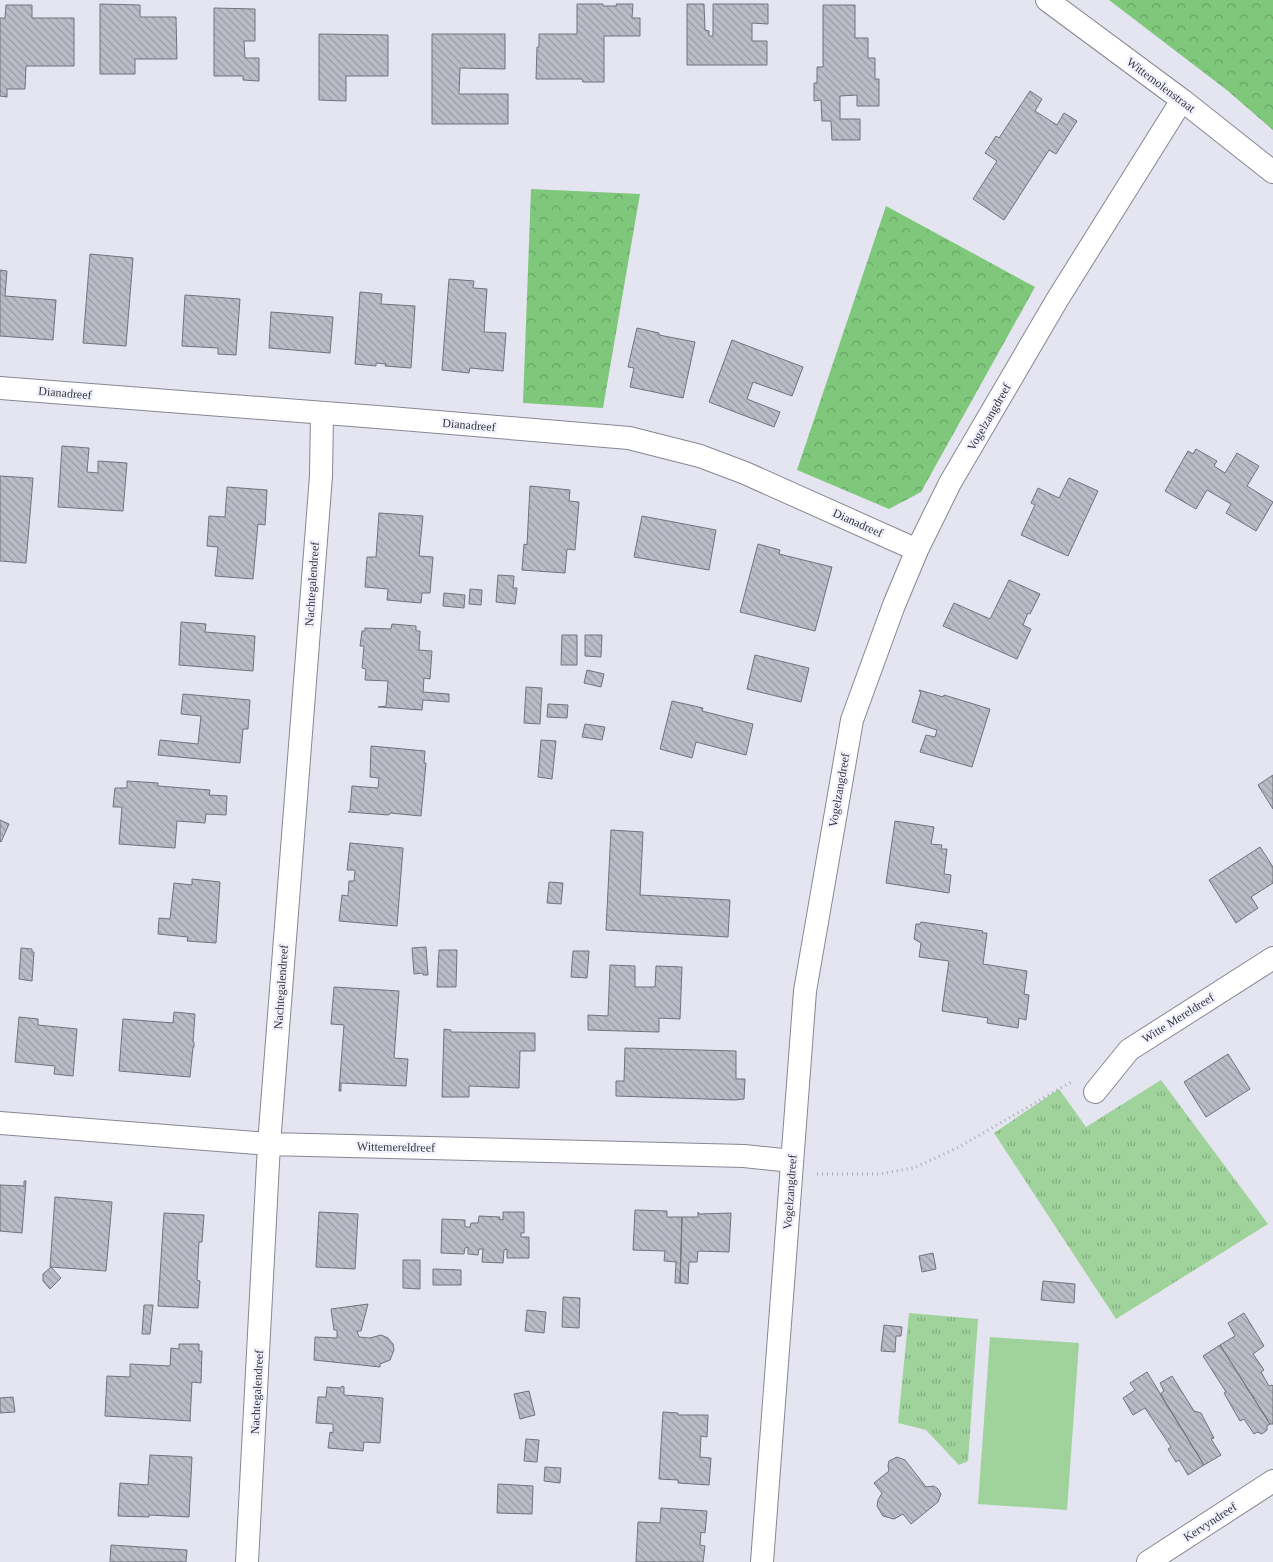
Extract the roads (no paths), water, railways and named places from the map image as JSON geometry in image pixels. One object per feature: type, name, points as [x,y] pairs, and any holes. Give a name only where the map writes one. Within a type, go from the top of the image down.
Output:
[{"type":"street","name":"Wittemolenstraat","points":[[1047,0],[1182,100],[1273,172]]},
{"type":"street","name":"Vogelzangdreef","points":[[762,1562],[805,991],[852,720],[882,634],[917,550],[950,482],[1029,348],[1182,100]]},
{"type":"street","name":"Dianadreef","points":[[0,388],[629,438],[700,456],[745,472],[917,550]]},
{"type":"street","name":"Nachtegalendreef","points":[[247,1562],[269,1144],[321,476],[322,414]]},
{"type":"street","name":"Witte Mereldreef","points":[[1095,1092],[1129,1050],[1273,958]]},
{"type":"street","name":"Wittemereldreef","points":[[0,1123],[269,1144],[744,1156],[792,1168]]},
{"type":"street","name":"Kervyndreef","points":[[1148,1562],[1273,1481]]}]
